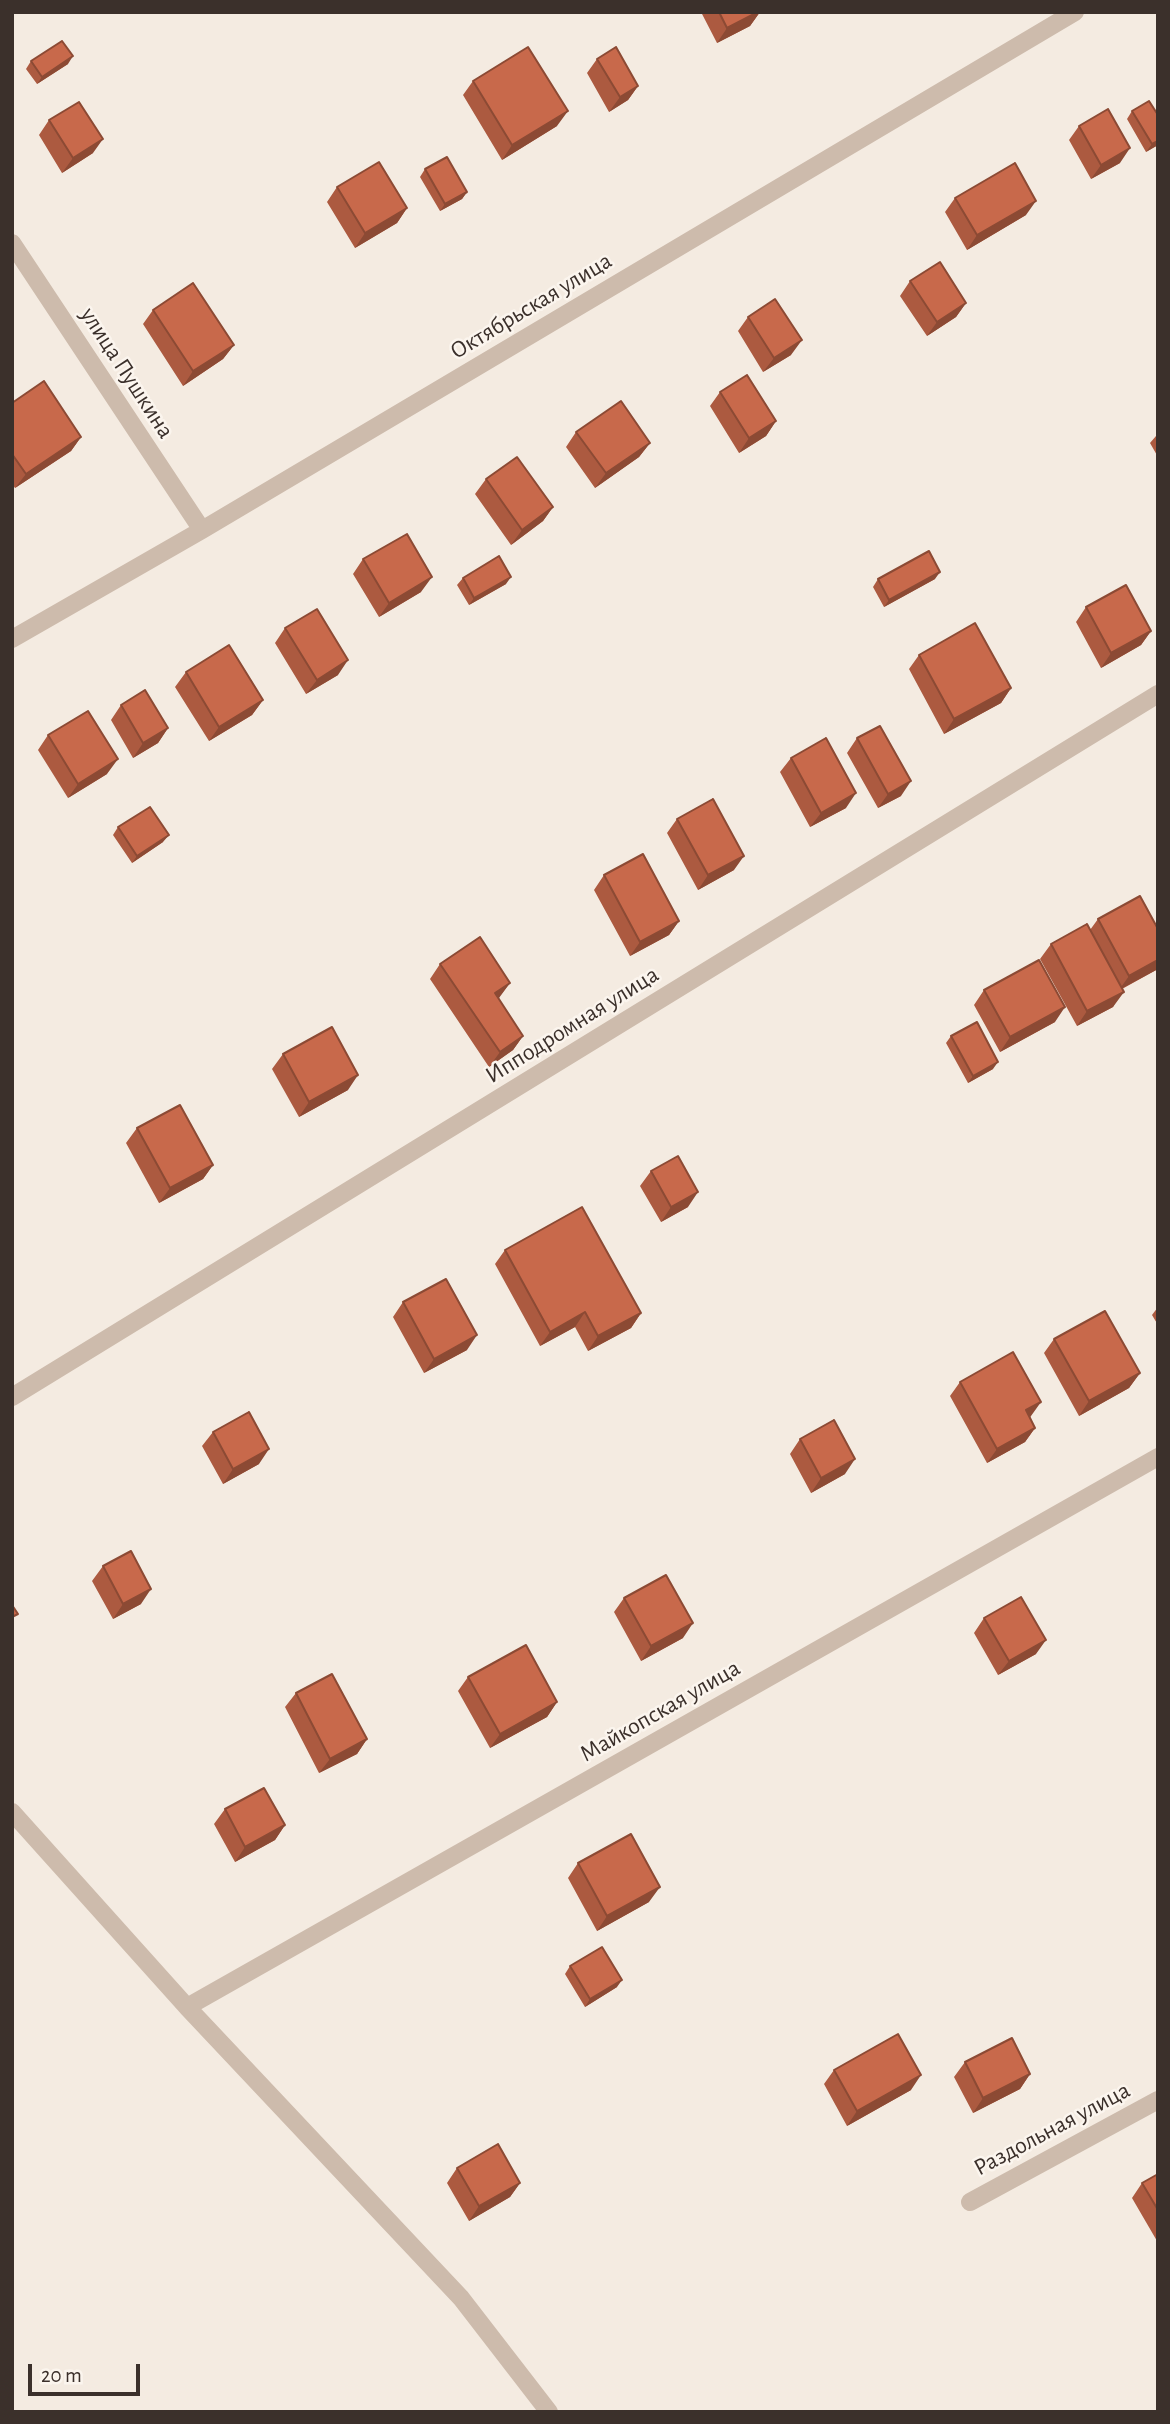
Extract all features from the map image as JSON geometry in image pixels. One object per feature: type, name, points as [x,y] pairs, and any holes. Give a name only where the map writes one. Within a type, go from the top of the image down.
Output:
[{"type":"street","name":"Октябрьская улица","points":[[12,639],[202,530],[1074,12]]},
{"type":"street","name":"улица Пушкина","points":[[12,243],[202,530]]},
{"type":"street","name":"Ипподромная улица","points":[[12,1397],[1158,694]]},
{"type":"street","name":"Майкопская улица","points":[[187,2007],[1158,1457]]},
{"type":"street","points":[[12,1812],[187,2007],[461,2298],[549,2412]]},
{"type":"street","name":"Раздольная улица","points":[[970,2202],[1158,2100]]},
{"type":"building","points":[[719,12],[758,12],[727,28]]},
{"type":"building","points":[[62,41],[73,56],[42,77],[31,61]]},
{"type":"building","points":[[528,47],[568,111],[512,145],[473,81]]},
{"type":"building","points":[[616,47],[638,86],[620,97],[597,59]]},
{"type":"building","points":[[1149,101],[1158,115],[1158,141],[1152,144],[1132,111]]},
{"type":"building","points":[[79,102],[103,139],[73,158],[49,120]]},
{"type":"building","points":[[1108,109],[1130,148],[1101,165],[1079,126]]},
{"type":"building","points":[[447,157],[467,192],[445,204],[425,169]]},
{"type":"building","points":[[379,162],[407,208],[365,233],[337,187]]},
{"type":"building","points":[[1015,163],[1036,201],[977,235],[955,198]]},
{"type":"building","points":[[940,262],[966,303],[937,322],[910,281]]},
{"type":"building","points":[[193,283],[234,345],[193,371],[153,310]]},
{"type":"building","points":[[775,299],[802,340],[774,358],[748,317]]},
{"type":"building","points":[[747,375],[776,421],[749,438],[720,392]]},
{"type":"building","points":[[44,381],[81,437],[26,474],[12,454],[12,403]]},
{"type":"building","points":[[621,401],[650,443],[606,473],[576,432]]},
{"type":"building","points":[[517,457],[553,507],[522,530],[486,479]]},
{"type":"building","points":[[407,534],[432,577],[389,603],[363,559]]},
{"type":"building","points":[[929,551],[940,572],[889,600],[878,579]]},
{"type":"building","points":[[499,556],[511,577],[474,598],[463,578]]},
{"type":"building","points":[[1126,585],[1151,631],[1111,653],[1086,607]]},
{"type":"building","points":[[317,609],[348,660],[317,680],[285,628]]},
{"type":"building","points":[[975,623],[1011,688],[954,719],[919,655]]},
{"type":"building","points":[[229,645],[263,700],[219,727],[186,672]]},
{"type":"building","points":[[145,690],[168,728],[143,743],[121,705]]},
{"type":"building","points":[[88,711],[118,759],[78,784],[48,735]]},
{"type":"building","points":[[880,726],[911,781],[888,794],[857,738]]},
{"type":"building","points":[[826,738],[856,793],[821,813],[791,758]]},
{"type":"building","points":[[713,799],[744,856],[708,875],[677,819]]},
{"type":"building","points":[[150,807],[169,835],[137,856],[118,827]]},
{"type":"building","points":[[643,854],[679,921],[640,942],[604,875]]},
{"type":"building","points":[[1140,896],[1158,929],[1158,960],[1129,976],[1098,919]]},
{"type":"building","points":[[1087,924],[1124,992],[1087,1011],[1051,944]]},
{"type":"building","points":[[480,937],[510,983],[495,993],[523,1036],[500,1052],[440,964]]},
{"type":"building","points":[[1039,960],[1065,1007],[1010,1037],[984,990]]},
{"type":"building","points":[[977,1022],[998,1062],[973,1076],[951,1036]]},
{"type":"building","points":[[332,1027],[358,1075],[309,1102],[283,1054]]},
{"type":"building","points":[[180,1105],[213,1165],[170,1188],[137,1128]]},
{"type":"building","points":[[678,1156],[698,1192],[671,1207],[651,1171]]},
{"type":"building","points":[[582,1207],[641,1313],[598,1336],[585,1312],[550,1332],[505,1250]]},
{"type":"building","points":[[446,1279],[477,1335],[434,1359],[403,1302]]},
{"type":"building","points":[[1105,1311],[1140,1373],[1089,1401],[1054,1339]]},
{"type":"building","points":[[1013,1352],[1041,1402],[1026,1410],[1035,1428],[997,1449],[960,1382]]},
{"type":"building","points":[[249,1412],[269,1449],[233,1469],[213,1432]]},
{"type":"building","points":[[834,1420],[855,1459],[821,1478],[800,1439]]},
{"type":"building","points":[[131,1551],[151,1589],[123,1604],[103,1566]]},
{"type":"building","points":[[666,1575],[693,1623],[651,1646],[624,1598]]},
{"type":"building","points":[[1021,1597],[1046,1640],[1009,1661],[984,1618]]},
{"type":"building","points":[[12,1605],[18,1614],[12,1617]]},
{"type":"building","points":[[526,1645],[557,1702],[500,1734],[468,1677]]},
{"type":"building","points":[[332,1674],[367,1739],[330,1759],[296,1693]]},
{"type":"building","points":[[264,1788],[285,1825],[245,1847],[225,1809]]},
{"type":"building","points":[[631,1834],[660,1887],[607,1916],[578,1863]]},
{"type":"building","points":[[602,1947],[622,1980],[590,1999],[570,1966]]},
{"type":"building","points":[[898,2034],[921,2075],[857,2111],[834,2070]]},
{"type":"building","points":[[1012,2038],[1030,2074],[983,2098],[965,2062]]},
{"type":"building","points":[[498,2144],[520,2183],[479,2206],[457,2168]]},
{"type":"building","points":[[1158,2174],[1158,2210],[1142,2183]]}]
